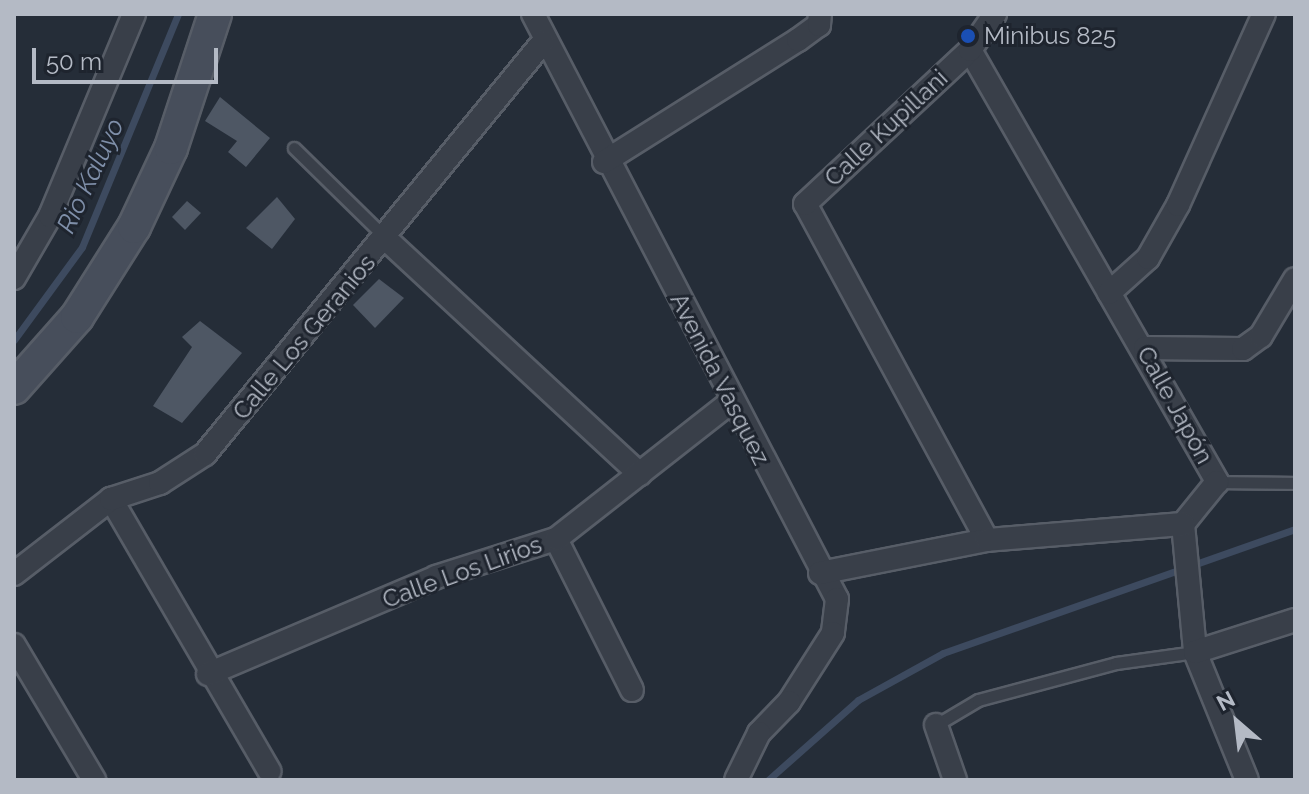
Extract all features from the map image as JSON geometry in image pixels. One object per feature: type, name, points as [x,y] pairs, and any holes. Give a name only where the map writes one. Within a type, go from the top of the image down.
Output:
[{"type":"main road","points":[[14,388],[77,317],[134,227],[171,148],[215,14]]},
{"type":"street","points":[[14,278],[50,216],[134,14]]},
{"type":"street","name":"Avenida Vasquez","points":[[534,14],[543,42],[604,162],[840,610],[833,633],[789,702],[759,733],[736,780]]},
{"type":"street","name":"Calle Kupillani","points":[[987,540],[805,204],[970,50],[995,14]]},
{"type":"street","points":[[1109,293],[1148,258],[1178,205],[1264,14]]},
{"type":"street","points":[[604,162],[819,20]]},
{"type":"street","name":"Calle Los Geranios","points":[[14,574],[111,499],[160,483],[205,454],[386,239],[543,42]]},
{"type":"street","name":"Calle Japón","points":[[970,50],[1109,293],[1145,348],[1217,482],[1183,524]]},
{"type":"street","points":[[386,239],[640,474]]},
{"type":"street","points":[[1145,348],[1243,349],[1261,336],[1295,279]]},
{"type":"street","name":"Calle Los Lirios","points":[[208,674],[436,577],[556,539],[731,402]]},
{"type":"street","points":[[111,499],[208,674],[269,771]]},
{"type":"street","points":[[820,573],[987,540],[1183,524],[1189,551],[1195,644],[1247,780]]},
{"type":"street","points":[[556,539],[632,690]]},
{"type":"street","points":[[1195,644],[1295,620]]},
{"type":"street","points":[[14,645],[94,780]]},
{"type":"street","points":[[936,725],[955,780]]},
{"type":"lane","points":[[294,148],[386,239]]},
{"type":"lane","points":[[1217,482],[1295,483]]},
{"type":"lane","points":[[936,725],[978,700],[1195,644]]},
{"type":"building","points":[[220,97],[270,138],[246,167],[228,152],[237,141],[205,121]]},
{"type":"building","points":[[277,197],[295,219],[272,249],[246,228]]},
{"type":"building","points":[[187,201],[201,213],[185,230],[172,217]]},
{"type":"building","points":[[379,279],[404,298],[375,328],[353,305]]},
{"type":"building","points":[[200,321],[242,353],[182,423],[153,406],[192,347],[182,337]]},
{"type":"waterway","name":"Rio Kaluyo","points":[[14,340],[82,247],[178,14]]},
{"type":"waterway","points":[[768,780],[858,700],[943,653],[1295,529]]},
{"type":"place","name":"Minibus 825","points":[[968,36]]}]
